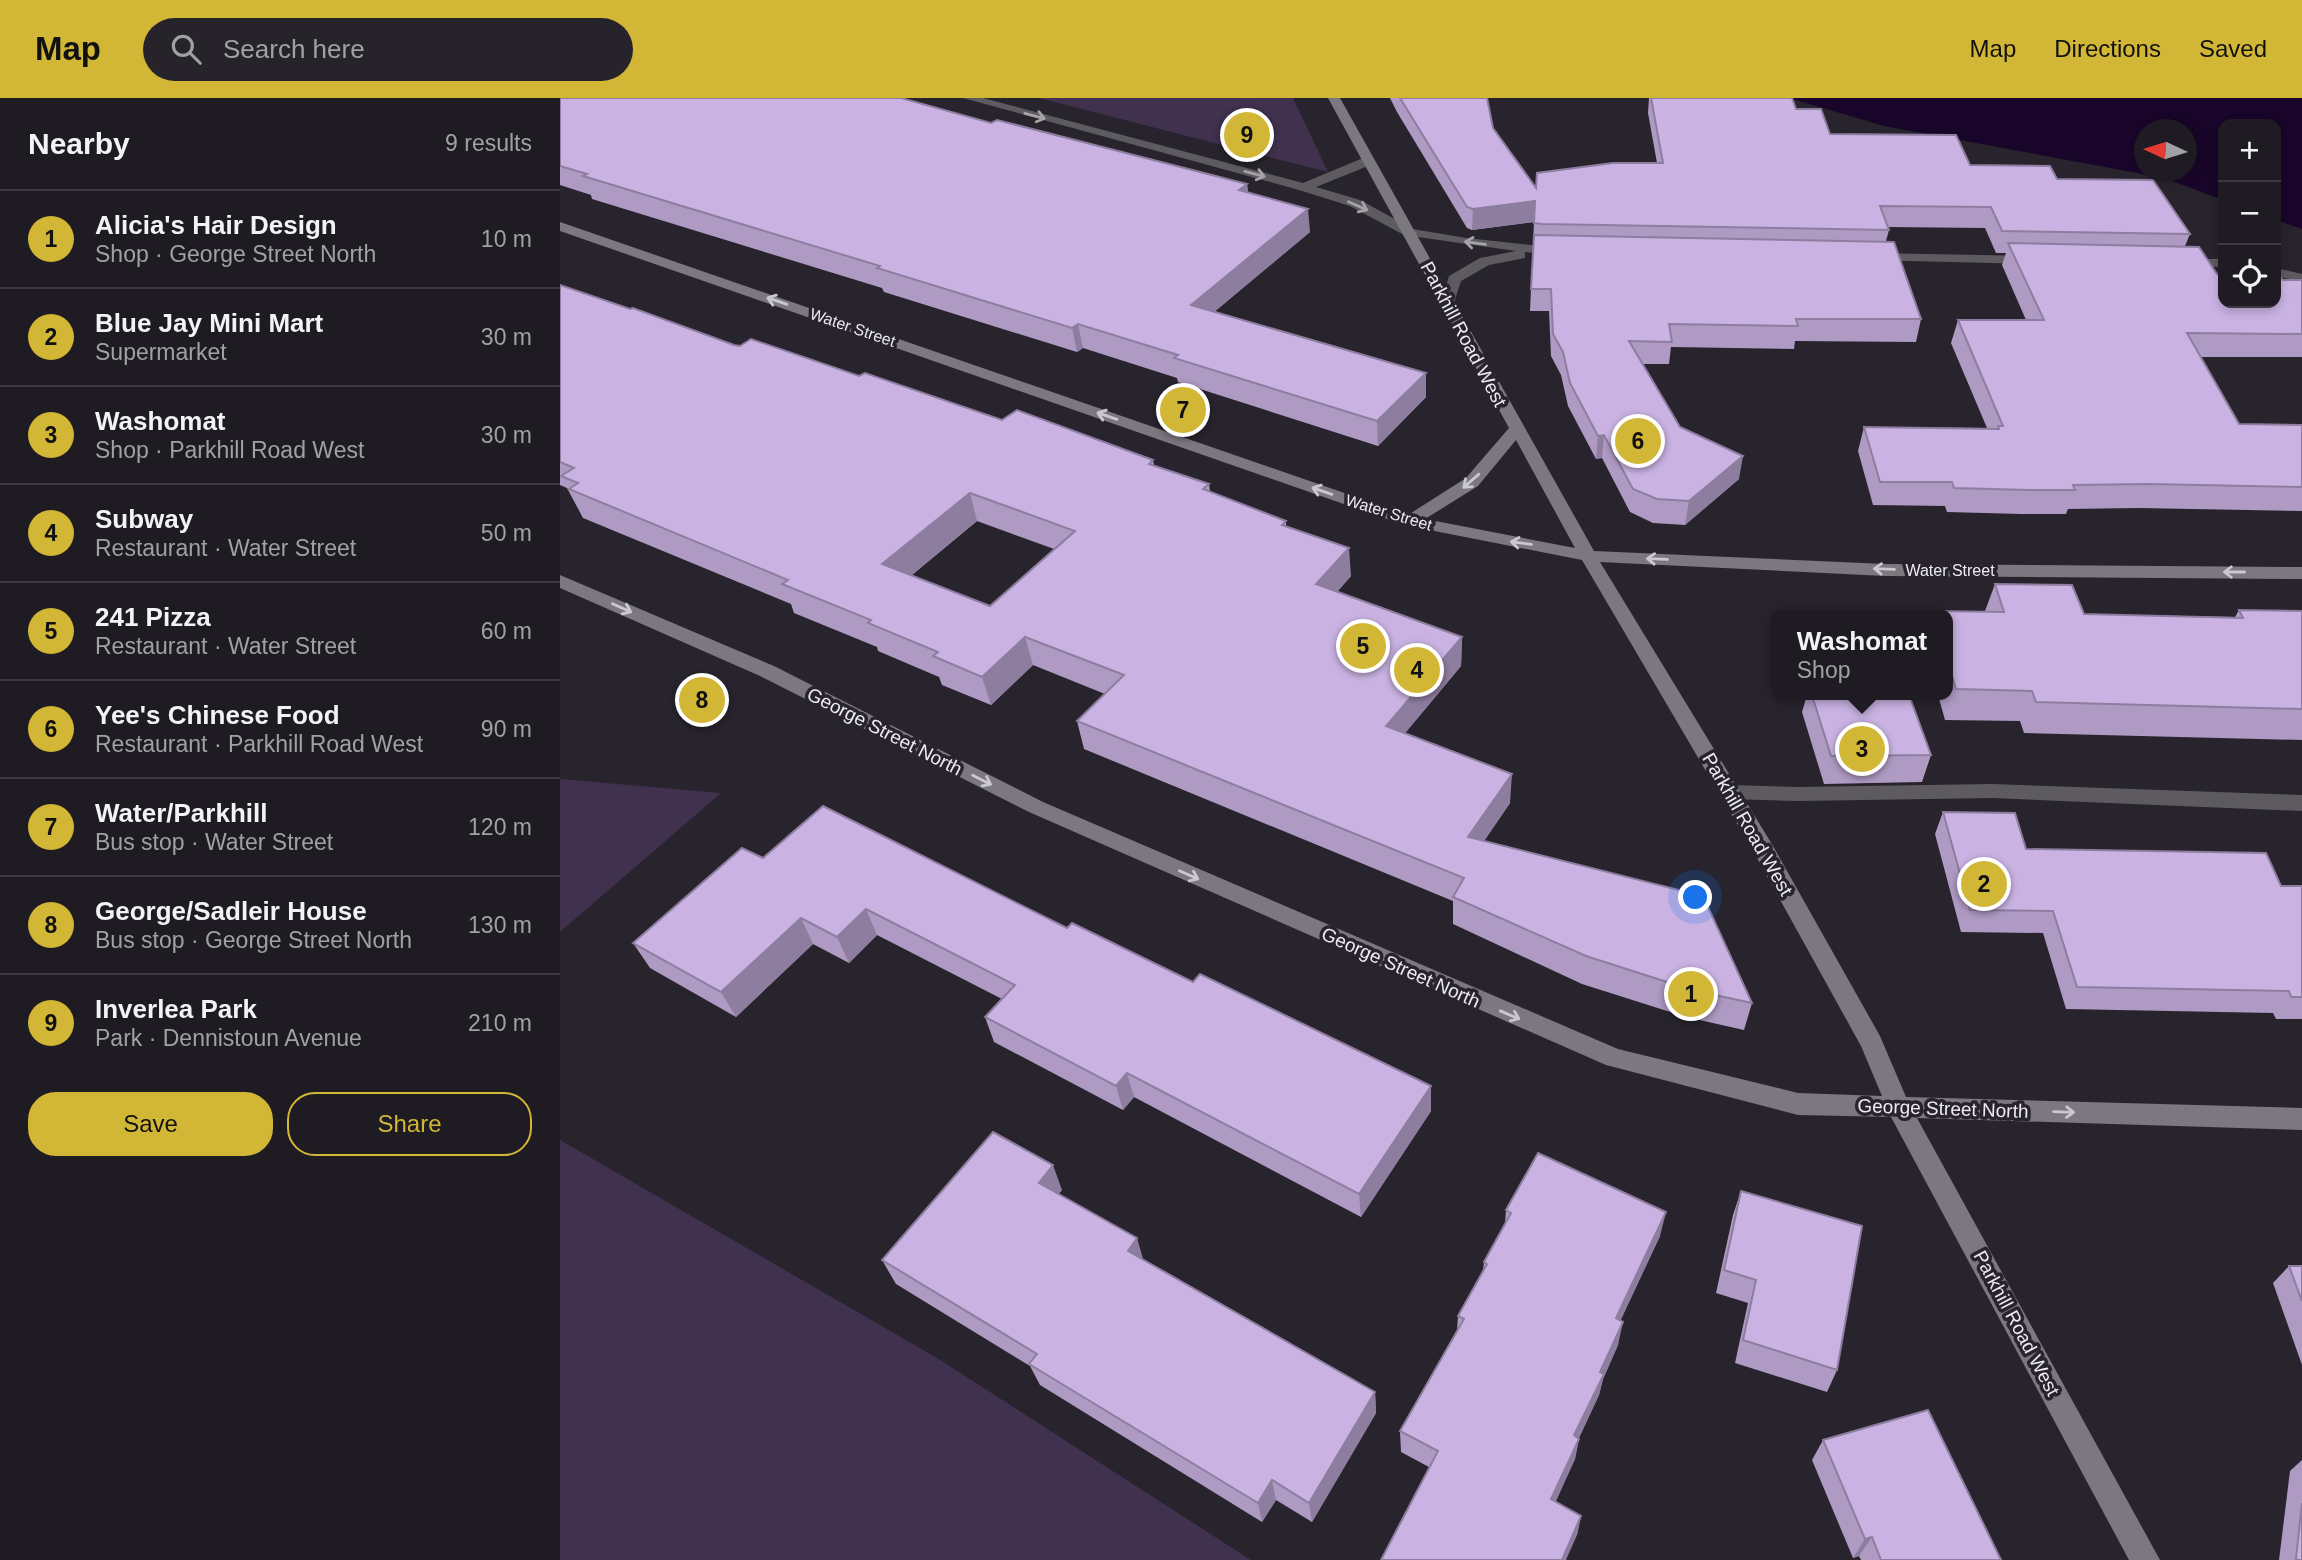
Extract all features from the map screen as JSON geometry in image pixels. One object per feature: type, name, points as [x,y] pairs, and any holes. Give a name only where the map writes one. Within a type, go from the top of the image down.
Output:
[{"type":"main road","name":"Parkhill Road West","points":[[1334,98],[1588,556],[1731,792],[1872,1044],[1898,1106],[2145,1560]]},
{"type":"main road","name":"Water Street","points":[[560,226],[1410,521],[1588,556],[1885,570],[2302,573]]},
{"type":"main road","points":[[1410,521],[1472,482],[1516,429]]},
{"type":"main road","name":"George Street North","points":[[560,580],[767,671],[1036,807],[1614,1058],[1798,1104],[2302,1119]]},
{"type":"street","points":[[970,98],[1304,187],[1355,203],[1409,232],[1541,252],[1581,252]]},
{"type":"street","points":[[1304,187],[1368,162]]},
{"type":"street","points":[[1448,303],[1454,279],[1485,261],[1541,252]]},
{"type":"street","points":[[1852,257],[2045,260]]},
{"type":"street","points":[[2168,262],[2218,263]]},
{"type":"street","points":[[2281,273],[2302,278]]},
{"type":"street","points":[[1731,792],[1798,794],[1992,791],[2302,803]]},
{"type":"shaded area","points":[[1039,98],[1293,98],[1328,172]]},
{"type":"shaded area","points":[[1789,98],[2302,98],[2302,229],[2281,222],[2281,119],[2218,119],[2218,198],[2175,182],[2197,182],[2197,119],[2134,119],[2134,172],[1884,126]]},
{"type":"shaded area","points":[[560,779],[721,793],[560,932]]},
{"type":"shaded area","points":[[560,1140],[937,1358],[1251,1560],[560,1560]]},
{"type":"building","points":[[560,98],[901,98],[991,123],[997,120],[1247,184],[1239,190],[1308,209],[1191,305],[1426,373],[1377,421],[1174,358],[1178,355],[1078,324],[1072,328],[877,268],[880,266],[583,176],[587,174],[560,166]]},
{"type":"building","points":[[1400,98],[1487,98],[1493,128],[1536,188],[1537,173],[1613,163],[1663,163],[1651,98],[1792,98],[1796,109],[1821,109],[1830,134],[1956,135],[1970,165],[2050,166],[2057,179],[2154,182],[2190,234],[2002,231],[1991,207],[1880,206],[1889,230],[1542,224],[1534,223],[1535,201],[1473,209],[1467,207]]},
{"type":"building","points":[[1534,235],[1894,242],[1921,319],[1796,319],[1798,326],[1669,324],[1672,342],[1629,341],[1680,427],[1743,456],[1689,501],[1657,499],[1633,489],[1604,435],[1598,436],[1570,383],[1563,352],[1553,334],[1551,289],[1531,289]]},
{"type":"building","points":[[2008,243],[2199,247],[2218,274],[2218,308],[2281,308],[2281,278],[2283,280],[2302,280],[2302,334],[2187,333],[2239,424],[2302,425],[2302,487],[2148,484],[2073,485],[2075,490],[2029,490],[1954,488],[1952,482],[1880,482],[1864,427],[1999,429],[1998,426],[2003,426],[1958,320],[2044,320]]},
{"type":"building","points":[[560,285],[734,345],[740,346],[751,339],[859,376],[865,373],[1002,420],[1017,410],[1153,460],[1149,464],[1209,484],[1203,489],[1286,521],[1282,525],[1349,548],[1316,584],[1462,637],[1386,726],[1512,774],[1468,837],[1703,896],[1752,1003],[1692,990],[1586,956],[1453,897],[1464,878],[1077,721],[1124,675],[1025,637],[982,677],[933,656],[938,652],[868,623],[871,620],[782,584],[788,580],[569,489],[578,483],[561,476],[574,468],[560,462]],"holes":[[[970,493],[1075,531],[990,606],[882,564]]]},
{"type":"building","points":[[1995,584],[2072,585],[2084,614],[2243,618],[2239,610],[2302,611],[2302,709],[2036,702],[2032,691],[1956,689],[1953,679],[1953,611],[2004,612]]},
{"type":"building","points":[[1814,700],[1911,700],[1931,755],[1831,756]]},
{"type":"building","points":[[823,806],[1067,928],[1072,923],[1193,982],[1200,974],[1431,1086],[1359,1194],[1127,1073],[1116,1086],[985,1017],[1015,985],[866,909],[837,937],[801,918],[721,992],[633,943],[742,848],[763,858]]},
{"type":"building","points":[[1943,812],[2015,813],[2026,849],[2266,853],[2281,886],[2302,886],[2302,997],[2291,997],[2289,991],[2077,987],[2053,911],[1970,910]]},
{"type":"building","points":[[993,1132],[1053,1165],[1039,1183],[1137,1238],[1128,1251],[1375,1392],[1309,1503],[1272,1480],[1258,1503],[1029,1364],[1037,1354],[882,1260]]},
{"type":"building","points":[[1538,1153],[1666,1212],[1616,1318],[1623,1322],[1600,1372],[1604,1374],[1574,1435],[1579,1439],[1551,1499],[1581,1516],[1562,1560],[1381,1560],[1438,1451],[1400,1431],[1464,1319],[1458,1316],[1511,1213],[1506,1210]]},
{"type":"building","points":[[1741,1191],[1862,1226],[1837,1370],[1743,1340],[1756,1280],[1724,1270]]},
{"type":"building","points":[[2289,1266],[2302,1266],[2302,1301]]},
{"type":"building","points":[[1928,1410],[2001,1560],[1881,1560],[1872,1537],[1865,1539],[1823,1440]]},
{"type":"building","points":[[2302,1503],[2302,1560],[2298,1560],[2296,1559]]},
{"type":"place","name":"Inverlea Park","points":[[1247,135]]},
{"type":"place","name":"Water/Parkhill","points":[[1183,410]]},
{"type":"place","name":"Yee's Chinese Food","points":[[1638,441]]},
{"type":"place","name":"241 Pizza","points":[[1363,646]]},
{"type":"place","name":"Subway","points":[[1417,670]]},
{"type":"place","name":"George/Sadleir House","points":[[702,700]]},
{"type":"place","name":"Washomat","points":[[1862,749]]},
{"type":"place","name":"Blue Jay Mini Mart","points":[[1984,884]]},
{"type":"place","name":"Alicia's Hair Design","points":[[1691,994]]}]
